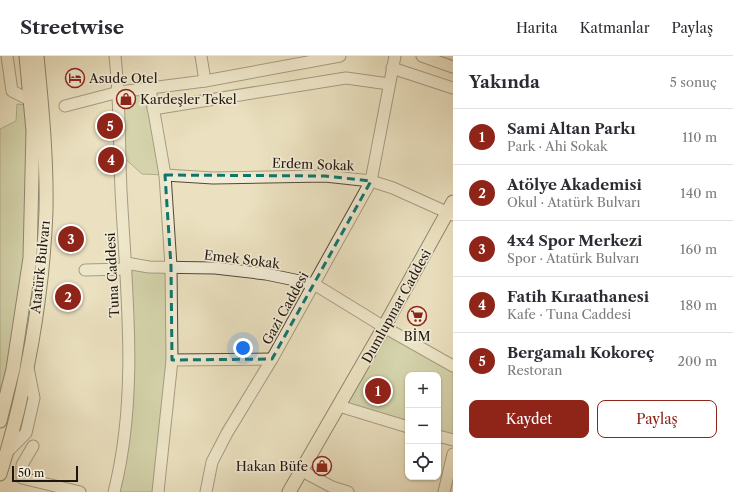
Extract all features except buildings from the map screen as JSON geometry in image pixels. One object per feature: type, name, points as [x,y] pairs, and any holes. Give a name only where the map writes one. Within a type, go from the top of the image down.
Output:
[{"type":"main road","name":"Atatürk Bulvarı","points":[[0,421],[13,369],[30,258],[33,131],[26,56]]},
{"type":"main road","name":"Atatürk Bulvarı","points":[[0,474],[7,452],[27,365],[44,256],[46,209],[43,110],[37,56]]},
{"type":"main road","name":"Dumlupınar Caddesi","points":[[289,492],[451,210]]},
{"type":"street","points":[[7,56],[12,91],[30,100]]},
{"type":"street","name":"Tuna Caddesi","points":[[114,492],[127,428],[128,321],[121,189],[119,92],[115,56]]},
{"type":"street","points":[[201,56],[206,80]]},
{"type":"street","points":[[65,106],[119,92],[150,89],[206,80],[290,61],[340,56]]},
{"type":"street","name":"Gazi Caddesi","points":[[206,492],[212,462],[227,433],[272,359],[371,181],[394,56]]},
{"type":"street","points":[[422,56],[453,67]]},
{"type":"street","points":[[392,68],[453,88]]},
{"type":"street","points":[[152,109],[346,78],[389,84]]},
{"type":"street","points":[[150,89],[152,109],[165,175],[171,266],[172,360],[158,492]]},
{"type":"street","name":"Erdem Sokak","points":[[165,175],[213,178],[325,176],[371,181],[451,210]]},
{"type":"street","name":"Emek Sokak","points":[[85,270],[126,266],[171,266],[266,274],[314,284],[384,327],[453,366]]},
{"type":"street","points":[[172,360],[272,359]]},
{"type":"street","points":[[339,406],[405,426]]},
{"type":"street","points":[[441,437],[453,440]]},
{"type":"street","points":[[33,446],[22,465],[22,478],[80,492]]},
{"type":"street","points":[[444,492],[453,454]]},
{"type":"street","points":[[302,471],[332,487],[348,492]]},
{"type":"highlighted area","points":[[165,175],[325,176],[371,181],[272,359],[172,360],[171,266]]},
{"type":"green space","points":[[150,89],[165,175],[142,174],[121,155],[119,92]]},
{"type":"green space","points":[[17,104],[30,105],[32,198],[0,421],[0,129],[16,121]]},
{"type":"green space","points":[[126,263],[171,266],[172,360],[158,492],[114,492],[127,428]]},
{"type":"green space","points":[[384,327],[453,366],[453,440],[441,437],[441,372],[405,372],[405,426],[339,406]]},
{"type":"place","name":"Asude Otel","points":[[75,78]]},
{"type":"place","name":"Kardeşler Tekel","points":[[126,99]]},
{"type":"place","name":"Bergamalı Kokoreç","points":[[110,126]]},
{"type":"place","name":"Fatih Kıraathanesi","points":[[111,160]]},
{"type":"place","name":"4x4 Spor Merkezi","points":[[71,239]]},
{"type":"place","name":"Atölye Akademisi","points":[[68,297]]},
{"type":"place","name":"BİM","points":[[417,316]]},
{"type":"place","name":"Sami Altan Parkı","points":[[378,391]]},
{"type":"place","name":"Hakan Büfe","points":[[322,466]]}]
